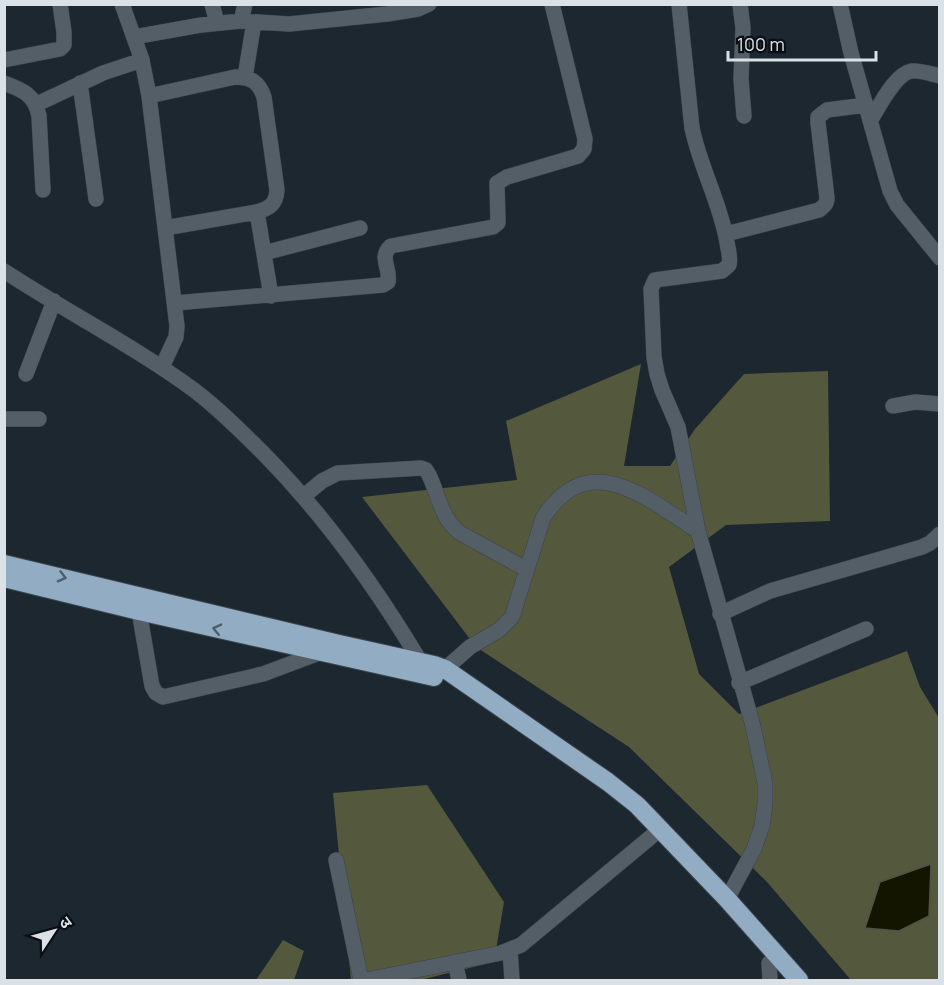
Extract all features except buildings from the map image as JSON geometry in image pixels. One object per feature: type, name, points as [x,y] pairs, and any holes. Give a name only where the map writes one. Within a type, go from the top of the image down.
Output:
[{"type":"highway","points":[[4,564],[328,642],[420,661],[445,669],[608,782],[637,805],[662,828],[799,981]]},
{"type":"highway","points":[[4,578],[319,653],[434,677],[448,684],[604,793],[652,836],[770,972],[784,981]]},
{"type":"street","points":[[4,60],[60,49],[64,45],[60,4]]},
{"type":"street","points":[[122,4],[142,60],[149,96],[175,303],[176,337],[162,367]]},
{"type":"street","points":[[212,4],[217,23]]},
{"type":"street","points":[[245,4],[247,21],[245,77]]},
{"type":"street","points":[[134,37],[217,23],[247,21],[300,23],[387,14],[418,9],[429,4]]},
{"type":"street","points":[[175,303],[383,285],[388,282],[389,277],[384,257],[391,246],[493,226],[498,223],[497,183],[507,177],[578,156],[584,149],[585,139],[552,4]]},
{"type":"street","points":[[679,4],[692,128],[726,234],[730,261],[726,269],[655,280],[651,289],[654,357],[662,390],[678,427],[698,531],[765,783],[762,826],[754,849],[727,899]]},
{"type":"street","points":[[740,4],[744,116]]},
{"type":"street","points":[[840,4],[851,53],[890,191],[897,205],[939,258]]},
{"type":"street","points":[[37,104],[80,83],[142,60]]},
{"type":"street","points":[[870,121],[895,82],[903,74],[917,72],[939,76]]},
{"type":"street","points":[[149,96],[235,77],[254,80],[261,88],[264,97],[277,190],[274,203],[270,208],[165,228]]},
{"type":"street","points":[[4,83],[22,89],[37,104],[43,190]]},
{"type":"street","points":[[80,83],[96,199]]},
{"type":"street","points":[[726,234],[819,210],[823,207],[827,198],[818,117],[827,110],[866,105]]},
{"type":"street","points":[[257,212],[271,296]]},
{"type":"street","points":[[264,253],[360,228]]},
{"type":"street","points":[[4,272],[162,367],[228,418],[304,496],[357,562],[420,661]]},
{"type":"street","points":[[26,374],[54,301]]},
{"type":"street","points":[[893,406],[915,402],[939,404]]},
{"type":"street","points":[[4,420],[39,419]]},
{"type":"street","points":[[304,496],[322,481],[338,473],[421,468],[429,475],[444,516],[460,534],[526,569]]},
{"type":"street","points":[[445,669],[470,647],[507,623],[512,617],[543,518],[552,503],[568,490],[590,482],[604,481],[620,484],[698,531]]},
{"type":"street","points":[[720,615],[770,591],[922,547],[939,534]]},
{"type":"street","points":[[139,611],[152,686],[156,693],[163,696],[263,674],[319,653]]},
{"type":"street","points":[[739,683],[866,629]]},
{"type":"street","points":[[366,981],[510,950],[532,937],[652,836]]},
{"type":"street","points":[[336,860],[361,981]]},
{"type":"street","points":[[510,950],[512,981]]},
{"type":"street","points":[[455,962],[459,981]]},
{"type":"green space","points":[[641,364],[624,466],[670,466],[695,429],[744,374],[828,371],[830,521],[726,525],[669,567],[699,674],[739,714],[907,651],[920,687],[939,718],[939,980],[851,980],[767,882],[629,747],[476,647],[362,497],[517,480],[506,421]]},
{"type":"green space","points":[[427,785],[504,902],[494,962],[420,980],[351,980],[333,793]]},
{"type":"green space","points":[[283,940],[304,951],[294,980],[256,980]]},
{"type":"shaded area","points":[[931,864],[929,916],[899,931],[865,928],[880,882]]}]
